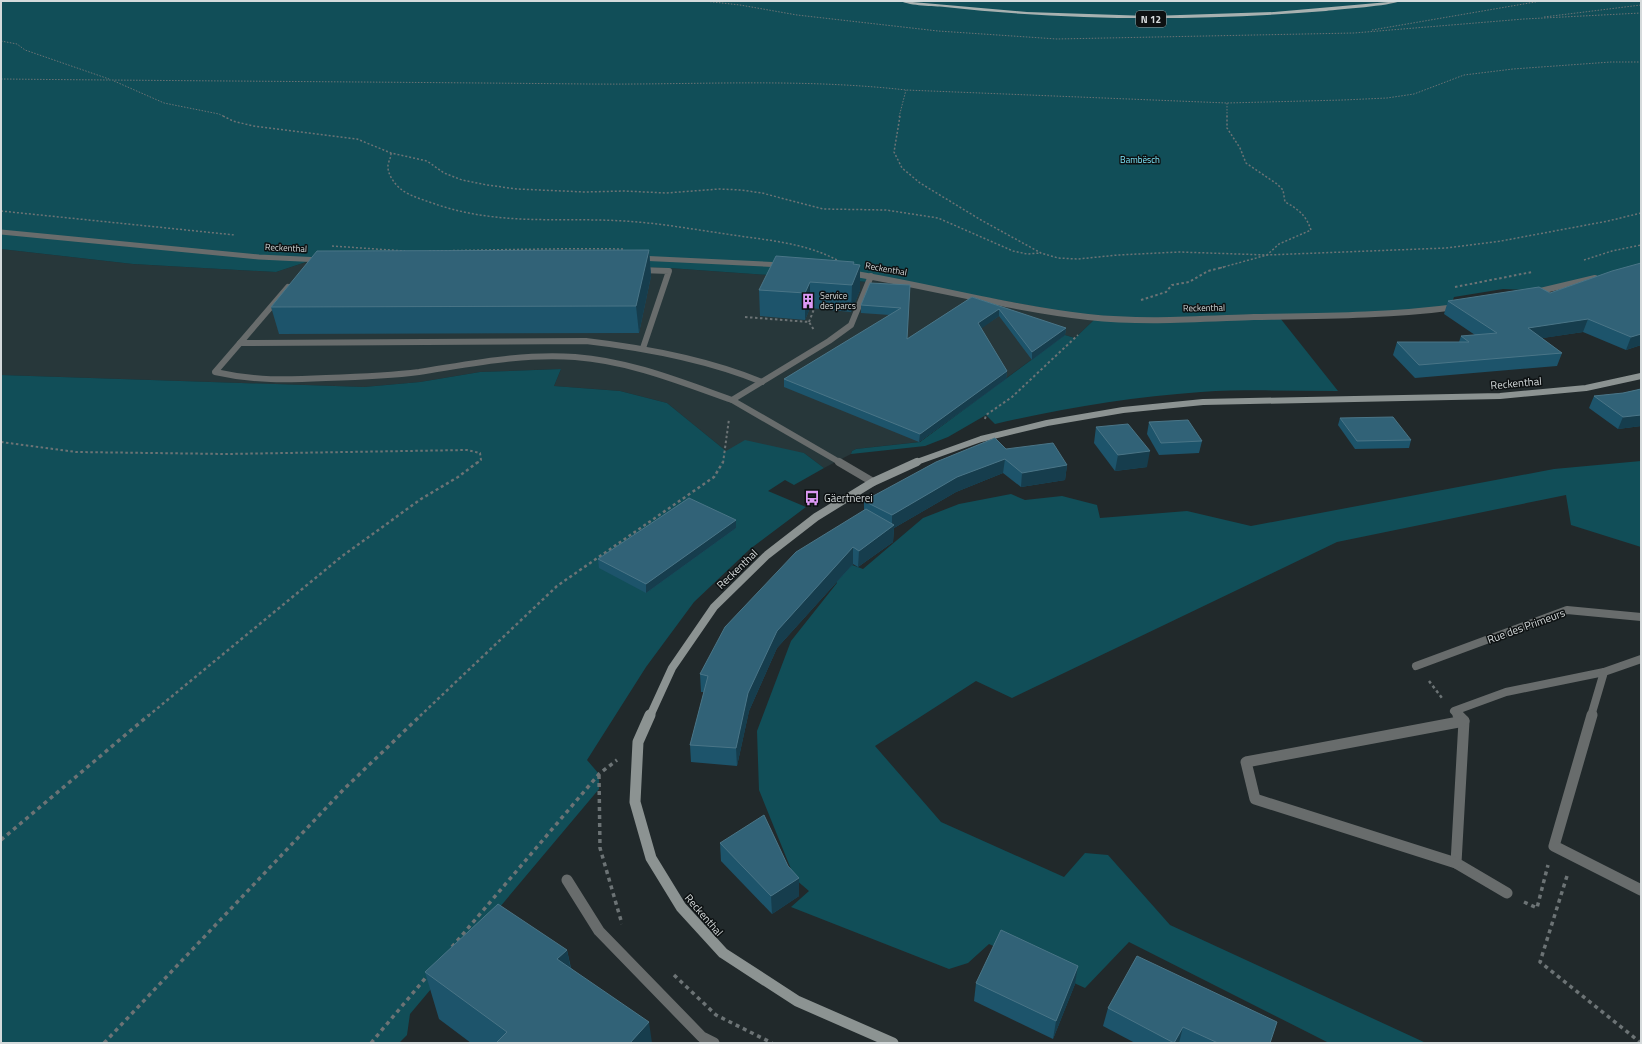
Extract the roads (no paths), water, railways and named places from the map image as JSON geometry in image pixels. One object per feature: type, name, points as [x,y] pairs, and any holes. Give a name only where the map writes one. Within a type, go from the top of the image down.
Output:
[{"type":"main road","name":"N 12","points":[[903,1],[1014,13],[1140,19],[1276,15],[1398,1]]},
{"type":"main road","name":"Reckenthal","points":[[893,1043],[797,1001],[723,953],[681,907],[651,858],[635,802],[638,742],[672,668],[714,607],[773,550],[816,517],[873,482],[928,457],[981,439],[1054,421],[1123,410],[1203,402],[1500,396],[1586,388],[1641,376]]},
{"type":"street","name":"Reckenthal","points":[[1,232],[138,246],[327,260]]},
{"type":"street","points":[[627,258],[739,262],[791,266]]},
{"type":"street","points":[[307,265],[312,260]]},
{"type":"street","points":[[632,270],[668,271],[643,348]]},
{"type":"street","name":"Reckenthal","points":[[842,272],[871,276],[1070,316],[1132,320],[1393,313],[1464,305]]},
{"type":"street","points":[[732,400],[829,341],[851,325],[871,276]]},
{"type":"street","points":[[1532,293],[1598,277]]},
{"type":"street","points":[[291,284],[215,372],[238,377],[269,380],[373,377],[418,372],[507,358],[575,357],[623,364],[671,378],[732,400],[873,482]]},
{"type":"street","points":[[240,343],[586,341],[643,348],[733,370],[762,382]]},
{"type":"street","name":"Rue des Primeurs","points":[[1416,666],[1567,610],[1641,618]]},
{"type":"street","points":[[1456,863],[1464,721],[1454,711],[1506,692],[1604,672],[1641,659]]},
{"type":"street","points":[[1604,672],[1554,846],[1641,890]]},
{"type":"street","points":[[1464,721],[1246,762],[1255,799],[1456,863],[1508,893]]},
{"type":"street","points":[[567,880],[598,931],[702,1037],[714,1043]]},
{"type":"place","name":"Service des parcs","points":[[808,301]]},
{"type":"place","name":"Gäertnerei","points":[[812,498]]},
{"type":"park label","name":"Bambësch","points":[[1140,160]]}]
